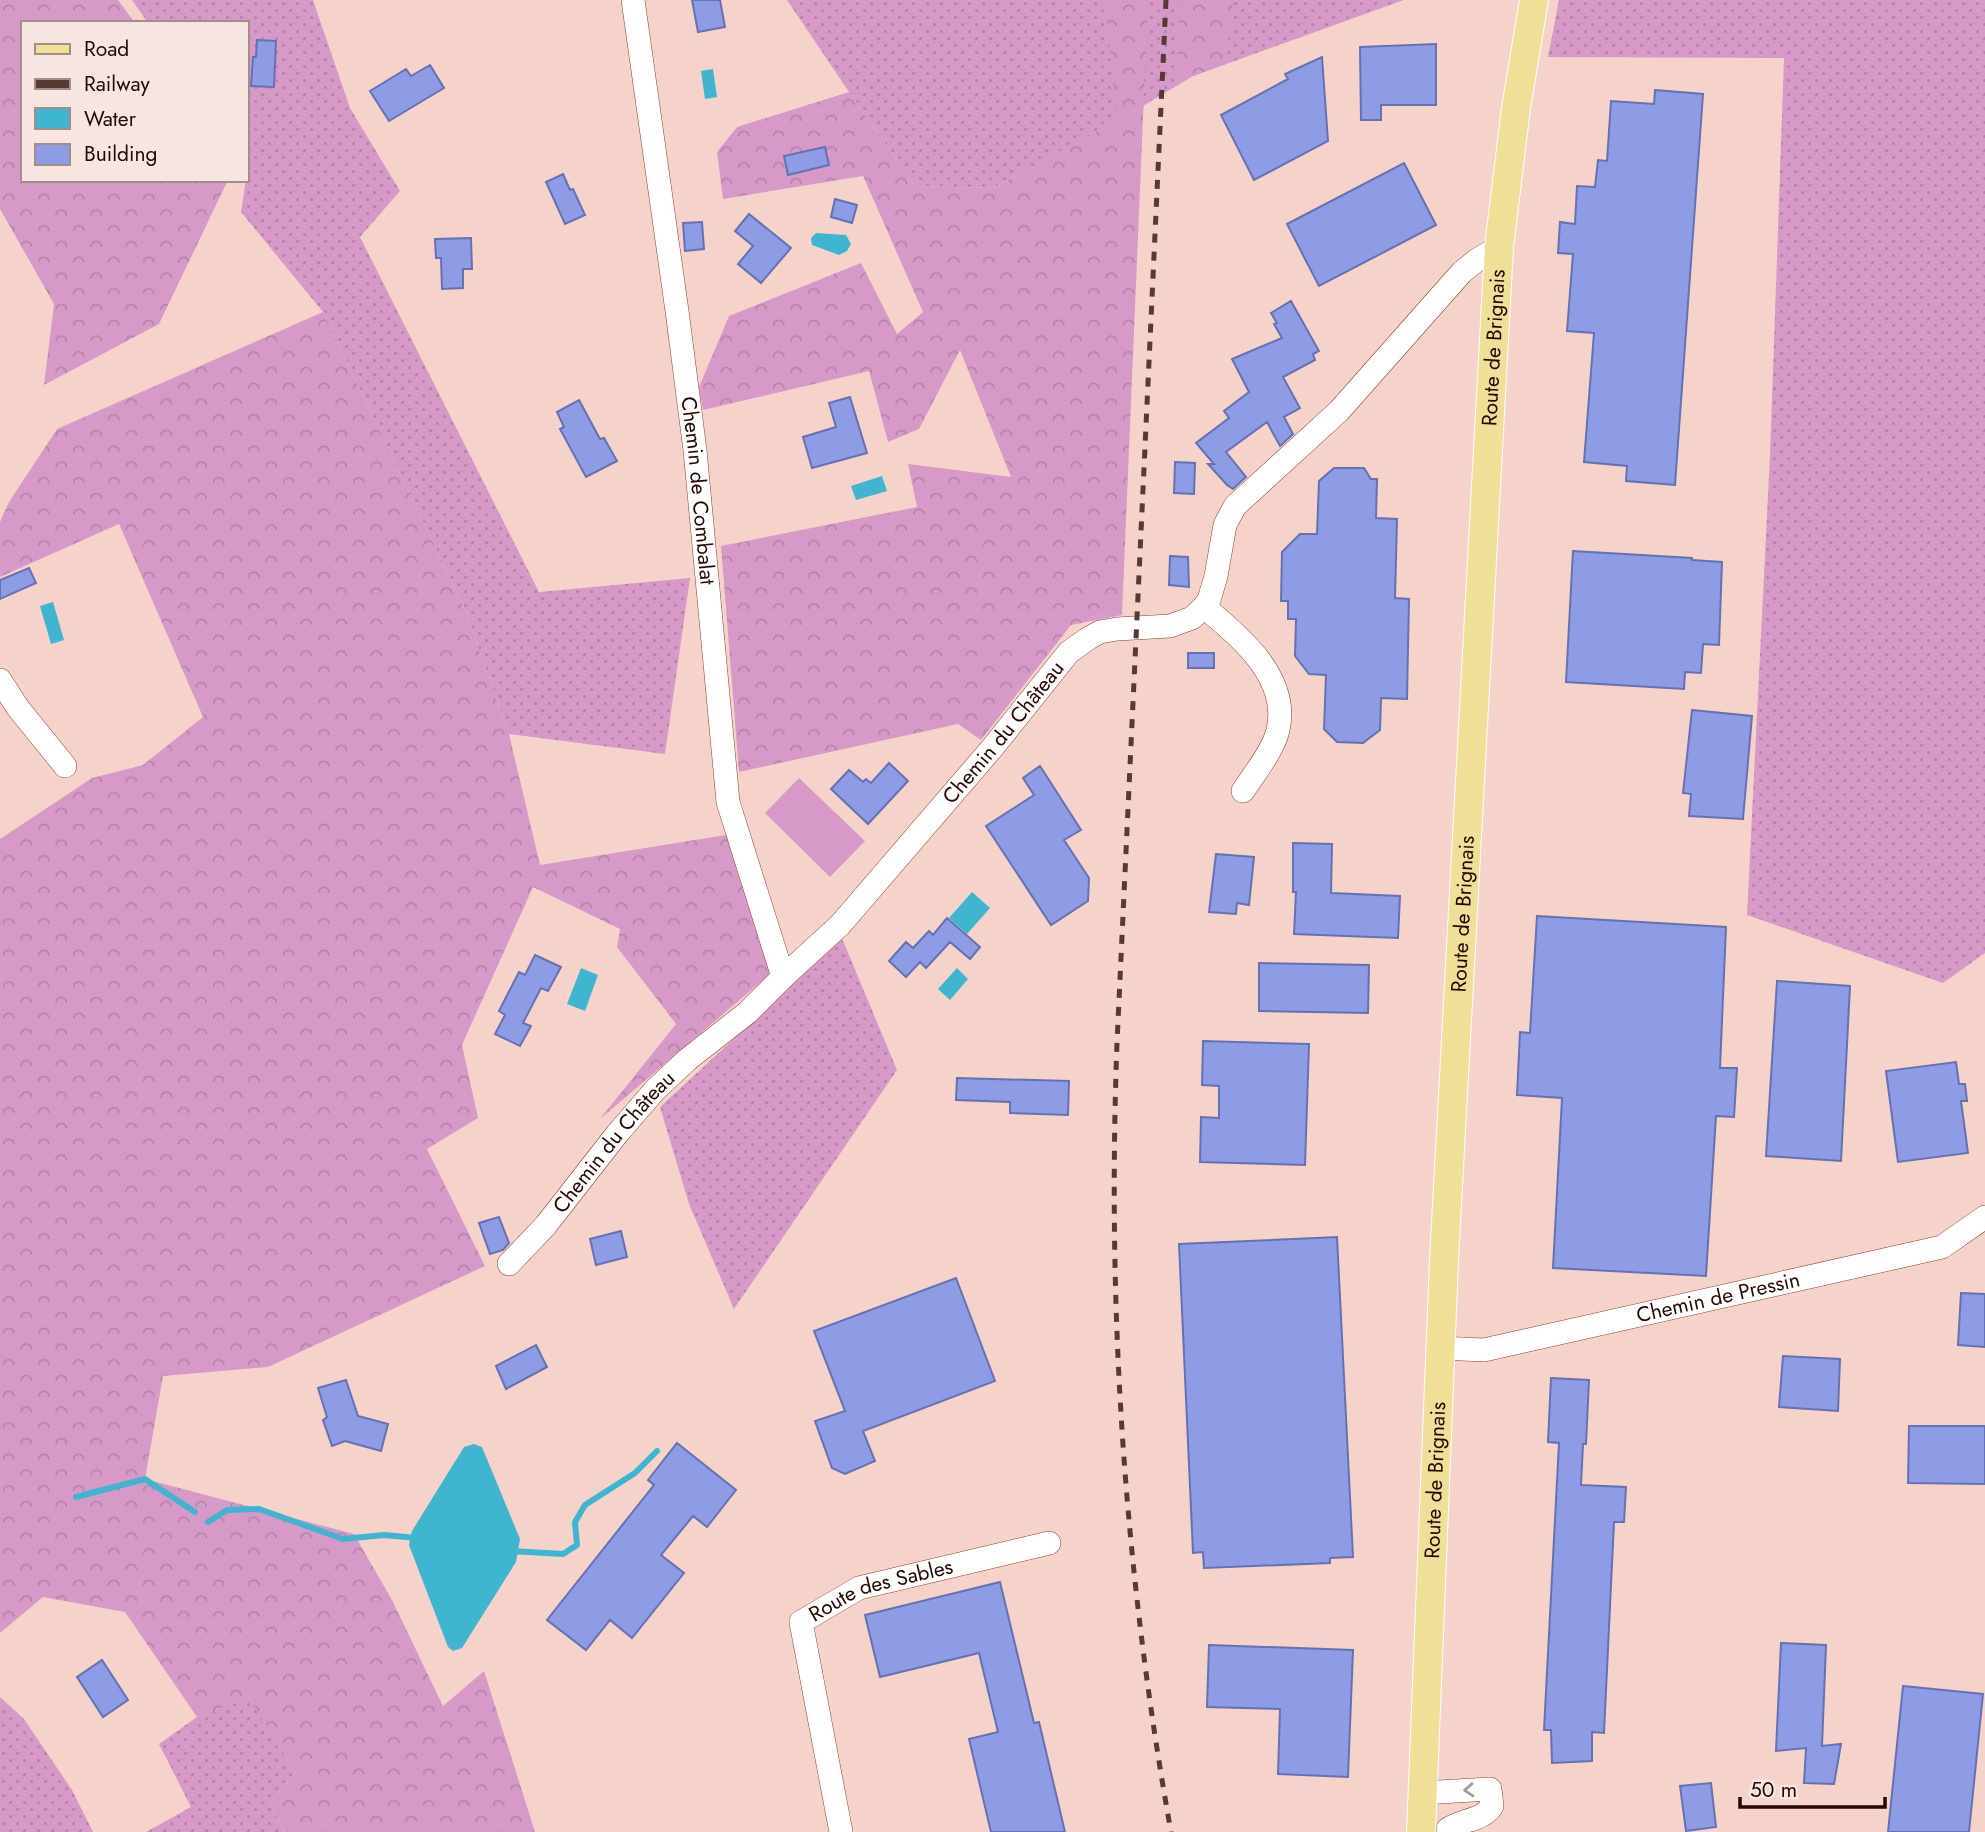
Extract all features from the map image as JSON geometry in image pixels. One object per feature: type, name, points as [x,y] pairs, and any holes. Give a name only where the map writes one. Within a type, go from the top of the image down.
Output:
[{"type":"main road","name":"Route de Brignais","points":[[1421,1832],[1440,1348],[1499,247],[1516,108],[1534,0]]},
{"type":"street","name":"Chemin de Combalat","points":[[633,0],[695,450],[728,802],[783,976]]},
{"type":"street","points":[[1243,791],[1278,732],[1280,706],[1270,678],[1256,656],[1231,629],[1204,607],[1216,576],[1225,525],[1235,506],[1339,411],[1462,272],[1499,247]]},
{"type":"street","name":"Chemin du Château","points":[[509,1264],[546,1224],[655,1090],[687,1060],[748,1012],[783,976],[840,925],[993,747],[1069,652],[1100,632],[1170,626],[1192,618],[1204,607]]},
{"type":"street","points":[[0,680],[18,708],[65,766]]},
{"type":"street","name":"Chemin de Pressin","points":[[1440,1348],[1484,1350],[1942,1247],[1985,1217]]},
{"type":"street","name":"Route des Sables","points":[[841,1832],[802,1622],[859,1588],[1049,1543]]},
{"type":"street","points":[[1422,1793],[1490,1789],[1492,1806],[1487,1814],[1474,1825],[1458,1822],[1448,1829],[1448,1832]]},
{"type":"green space","points":[[0,0],[118,0],[134,21],[21,21],[21,182],[227,182],[159,324],[44,385],[54,304],[0,209]]},
{"type":"green space","points":[[132,0],[313,0],[350,108],[400,191],[360,237],[539,592],[690,578],[665,754],[509,734],[465,610],[323,312],[241,212],[246,182],[248,182],[249,159],[248,21],[147,21]]},
{"type":"green space","points":[[787,0],[1404,0],[1193,76],[1118,121],[993,188],[915,186]]},
{"type":"green space","points":[[1105,0],[1148,0],[1122,615],[1071,625],[981,740],[958,724],[739,772],[721,546],[917,507],[908,464],[1011,477],[960,350],[919,429],[888,442],[869,371],[703,410],[699,387],[729,316],[861,263],[897,334],[923,312],[863,176],[723,199],[717,152],[737,127],[849,92],[915,186],[993,188],[1117,121]]},
{"type":"green space","points":[[1179,0],[1233,0],[1226,64],[1193,76],[1177,75]]},
{"type":"green space","points":[[1559,0],[1985,0],[1985,953],[1943,983],[1747,915],[1770,455],[1784,58],[1548,57]]},
{"type":"green space","points":[[323,312],[465,610],[509,734],[540,865],[732,834],[775,970],[600,1119],[676,1024],[617,947],[620,929],[533,887],[462,1045],[478,1118],[427,1149],[485,1266],[268,1367],[163,1376],[145,1479],[354,1534],[392,1600],[443,1706],[484,1671],[535,1832],[285,1832],[269,1803],[296,1773],[249,1698],[197,1717],[125,1612],[43,1597],[0,1633],[0,839],[92,778],[143,765],[203,717],[119,524],[0,577],[0,522],[9,502],[57,429]]},
{"type":"green space","points":[[799,778],[865,841],[830,877],[765,813]]},
{"type":"green space","points":[[841,936],[897,1070],[734,1309],[689,1204],[660,1107]]},
{"type":"green space","points":[[0,1697],[24,1719],[72,1790],[93,1832],[0,1832]]},
{"type":"green space","points":[[249,1697],[296,1773],[269,1803],[285,1832],[146,1832],[191,1807],[159,1744],[197,1717]]},
{"type":"water","points":[[713,69],[717,97],[705,99],[701,71]]},
{"type":"water","points":[[816,233],[846,235],[851,244],[847,251],[839,255],[812,245],[811,238]]},
{"type":"water","points":[[882,476],[887,491],[856,500],[851,486]]},
{"type":"water","points":[[53,602],[64,640],[51,644],[40,606]]},
{"type":"water","points":[[972,892],[990,908],[967,934],[949,918]]},
{"type":"water","points":[[581,968],[598,975],[585,1011],[567,1004]]},
{"type":"water","points":[[957,968],[968,979],[950,1000],[938,989]]},
{"type":"water","points":[[474,1444],[482,1447],[520,1539],[516,1562],[462,1648],[453,1651],[448,1647],[409,1545],[412,1531],[464,1447]]},
{"type":"building","points":[[692,0],[720,0],[725,27],[698,32]]},
{"type":"building","points":[[257,40],[276,41],[274,87],[251,86]]},
{"type":"building","points":[[1436,44],[1436,105],[1381,105],[1381,120],[1361,120],[1360,47]]},
{"type":"building","points":[[1322,57],[1328,141],[1254,180],[1221,115],[1288,79],[1285,74]]},
{"type":"building","points":[[430,65],[444,88],[389,121],[370,91],[406,69],[411,76]]},
{"type":"building","points":[[1655,90],[1703,94],[1675,485],[1626,481],[1627,466],[1584,462],[1594,333],[1567,331],[1573,254],[1558,253],[1560,222],[1575,224],[1577,186],[1595,187],[1598,160],[1607,161],[1611,101],[1654,104]]},
{"type":"building","points":[[825,147],[829,165],[788,175],[784,156]]},
{"type":"building","points":[[1404,163],[1436,225],[1319,286],[1287,224]]},
{"type":"building","points":[[563,174],[585,215],[565,224],[546,182]]},
{"type":"building","points":[[835,199],[857,205],[852,223],[831,217]]},
{"type":"building","points":[[749,214],[791,248],[761,283],[738,264],[753,246],[735,231]]},
{"type":"building","points":[[702,222],[704,249],[685,251],[683,223]]},
{"type":"building","points":[[471,238],[472,269],[463,269],[463,288],[442,289],[441,258],[436,258],[435,239]]},
{"type":"building","points":[[1291,301],[1319,351],[1313,354],[1315,360],[1283,377],[1300,408],[1284,417],[1293,434],[1280,446],[1267,422],[1226,452],[1246,477],[1233,489],[1208,464],[1214,464],[1196,443],[1229,418],[1224,411],[1249,392],[1232,359],[1282,338],[1271,313]]},
{"type":"building","points":[[850,397],[867,453],[812,468],[803,437],[836,427],[829,403]]},
{"type":"building","points":[[579,400],[600,439],[604,438],[617,461],[586,477],[560,429],[564,427],[557,412]]},
{"type":"building","points":[[1175,462],[1195,463],[1194,494],[1174,493]]},
{"type":"building","points":[[1334,468],[1364,468],[1371,479],[1377,479],[1376,518],[1397,519],[1395,598],[1409,599],[1407,699],[1381,698],[1380,730],[1363,743],[1337,742],[1324,729],[1326,675],[1309,674],[1295,656],[1296,619],[1288,619],[1288,601],[1281,601],[1282,552],[1300,534],[1317,534],[1319,481]]},
{"type":"building","points":[[1573,551],[1722,562],[1719,645],[1703,644],[1701,673],[1685,672],[1684,689],[1566,682]]},
{"type":"building","points":[[1170,556],[1188,557],[1189,587],[1169,585]]},
{"type":"building","points":[[29,568],[36,583],[0,599],[0,580]]},
{"type":"building","points":[[1188,653],[1214,653],[1214,668],[1188,668]]},
{"type":"building","points":[[1692,710],[1752,716],[1743,819],[1689,816],[1691,794],[1683,793]]},
{"type":"building","points":[[889,763],[908,781],[868,824],[831,789],[849,770],[863,782],[866,779],[871,783]]},
{"type":"building","points":[[1040,766],[1081,830],[1064,840],[1089,878],[1088,901],[1051,925],[986,826],[1034,795],[1023,778]]},
{"type":"building","points":[[1293,843],[1332,844],[1331,893],[1400,896],[1398,938],[1294,934],[1296,892],[1293,892]]},
{"type":"building","points":[[1216,854],[1254,857],[1249,905],[1237,903],[1236,914],[1209,912]]},
{"type":"building","points":[[1537,916],[1726,927],[1720,1068],[1737,1068],[1734,1117],[1716,1116],[1706,1276],[1553,1268],[1562,1098],[1517,1095],[1520,1032],[1530,1033]]},
{"type":"building","points":[[947,918],[980,947],[970,959],[950,942],[926,968],[920,962],[906,977],[889,961],[906,942],[913,948],[929,931],[933,935]]},
{"type":"building","points":[[535,955],[561,967],[548,991],[541,988],[523,1023],[531,1026],[520,1046],[495,1034],[505,1015],[499,1011],[519,972],[525,975]]},
{"type":"building","points":[[1259,963],[1369,965],[1368,1013],[1259,1011]]},
{"type":"building","points":[[1777,981],[1850,986],[1841,1161],[1766,1156]]},
{"type":"building","points":[[1203,1041],[1309,1044],[1305,1165],[1200,1162],[1201,1117],[1219,1118],[1219,1086],[1202,1085]]},
{"type":"building","points":[[1956,1062],[1959,1084],[1965,1084],[1967,1101],[1961,1101],[1968,1153],[1898,1162],[1886,1071]]},
{"type":"building","points":[[957,1078],[1069,1081],[1068,1115],[1010,1113],[1010,1102],[956,1100]]},
{"type":"building","points":[[499,1217],[509,1243],[503,1250],[490,1254],[479,1223]]},
{"type":"building","points":[[621,1231],[627,1257],[596,1265],[590,1239]]},
{"type":"building","points":[[1337,1237],[1353,1557],[1330,1558],[1330,1563],[1204,1568],[1203,1552],[1193,1553],[1179,1244]]},
{"type":"building","points":[[956,1278],[995,1381],[863,1431],[875,1461],[845,1474],[832,1468],[815,1421],[845,1411],[814,1331]]},
{"type":"building","points":[[1961,1293],[1985,1294],[1985,1347],[1958,1345]]},
{"type":"building","points":[[536,1345],[547,1367],[506,1389],[496,1366]]},
{"type":"building","points":[[1783,1356],[1840,1359],[1838,1411],[1779,1407]]},
{"type":"building","points":[[1551,1378],[1589,1380],[1581,1485],[1626,1487],[1624,1522],[1614,1522],[1604,1733],[1592,1732],[1592,1761],[1552,1763],[1551,1730],[1544,1730],[1559,1443],[1548,1442]]},
{"type":"building","points":[[346,1380],[358,1416],[388,1424],[381,1451],[345,1441],[332,1446],[323,1420],[327,1417],[318,1388]]},
{"type":"building","points":[[1909,1426],[1985,1426],[1985,1484],[1908,1483]]},
{"type":"building","points":[[677,1443],[736,1490],[707,1527],[693,1516],[661,1555],[684,1573],[632,1638],[610,1620],[586,1650],[547,1620],[654,1485],[648,1480]]},
{"type":"building","points":[[1000,1582],[1034,1723],[1039,1722],[1065,1832],[991,1832],[969,1739],[998,1732],[979,1653],[880,1677],[865,1615]]},
{"type":"building","points":[[1781,1643],[1826,1645],[1822,1746],[1841,1744],[1834,1784],[1804,1783],[1806,1748],[1776,1751]]},
{"type":"building","points":[[1209,1645],[1353,1650],[1348,1777],[1278,1774],[1280,1709],[1207,1707]]},
{"type":"building","points":[[102,1660],[128,1700],[103,1717],[77,1677]]},
{"type":"building","points":[[1903,1686],[1983,1694],[1969,1832],[1888,1832]]},
{"type":"building","points":[[1711,1783],[1716,1827],[1686,1831],[1680,1786]]},
{"type":"waterway","points":[[511,1551],[563,1554],[577,1545],[575,1522],[585,1505],[635,1473],[657,1451]]},
{"type":"waterway","points":[[76,1497],[145,1479],[195,1512]]},
{"type":"waterway","points":[[208,1522],[227,1510],[259,1509],[343,1539],[384,1535],[417,1538]]},
{"type":"railway","points":[[1166,0],[1117,1043],[1115,1241],[1117,1340],[1131,1538],[1141,1636],[1171,1832]]}]
